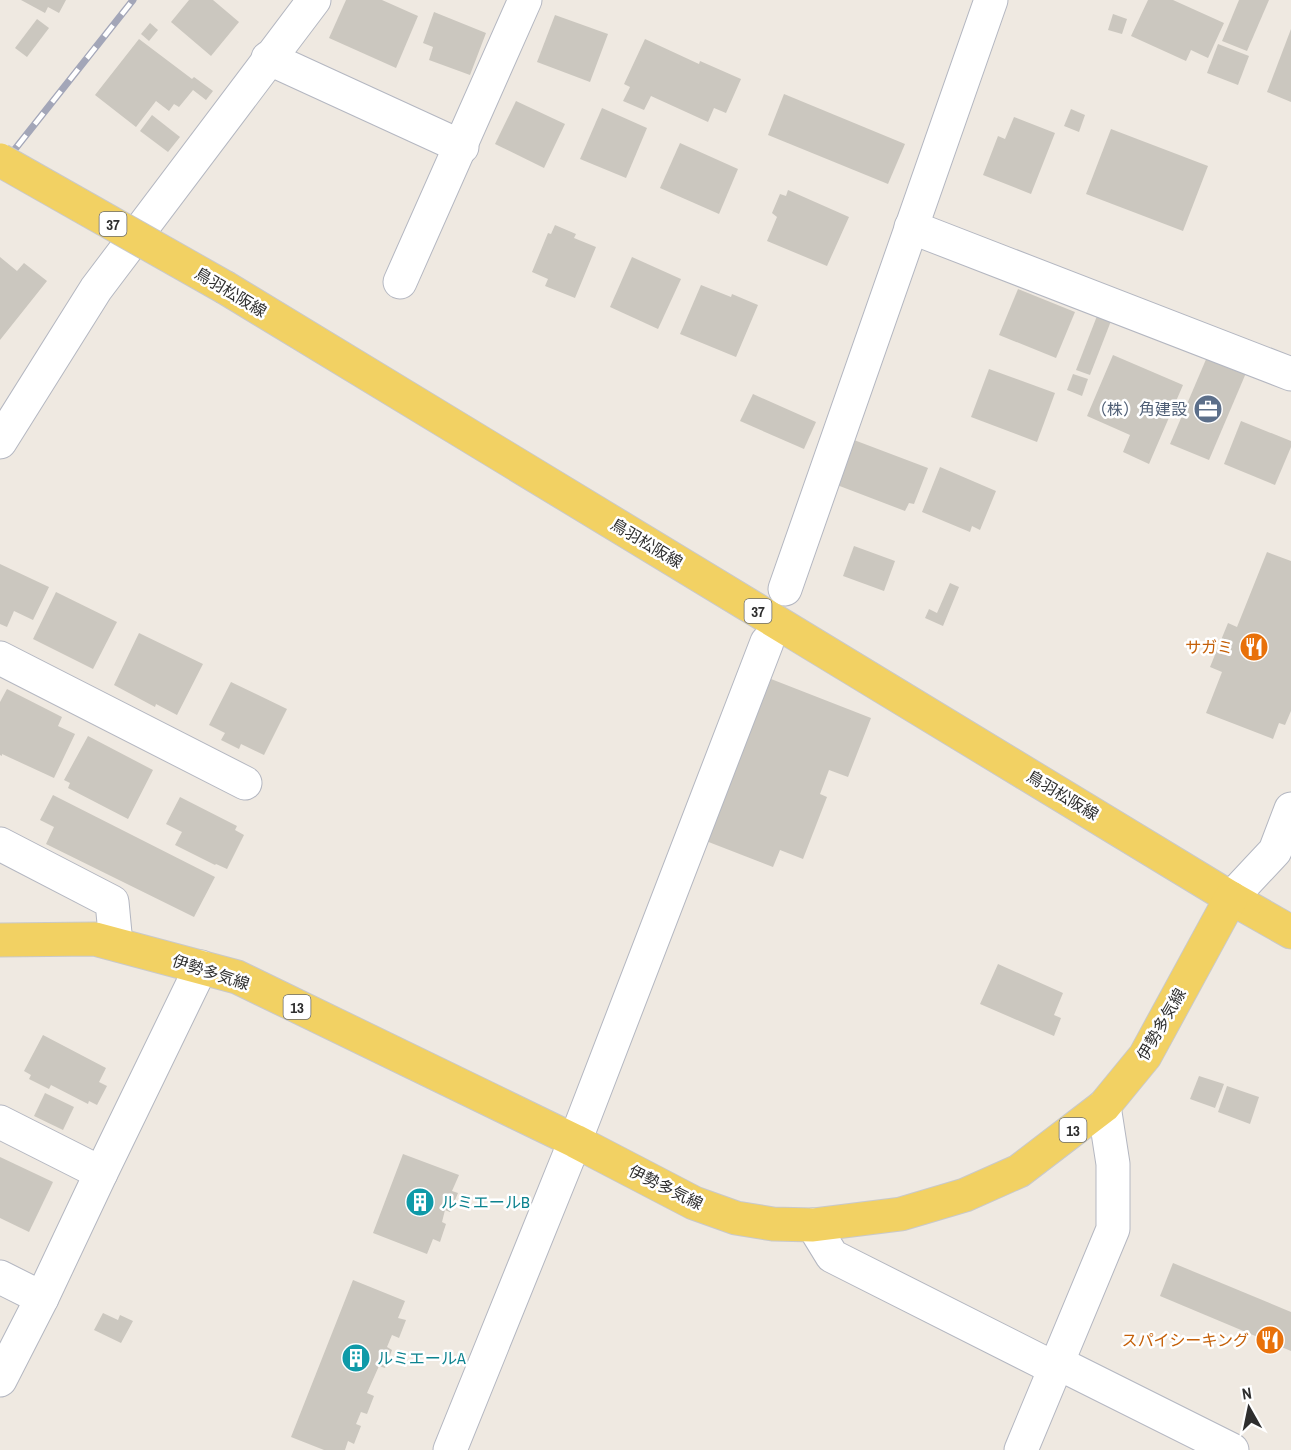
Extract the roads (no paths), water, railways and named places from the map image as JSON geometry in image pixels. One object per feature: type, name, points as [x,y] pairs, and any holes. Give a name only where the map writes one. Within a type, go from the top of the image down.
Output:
[{"type":"main road","name":"鳥羽松阪線","points":[[0,159],[226,288],[1231,898],[1291,932]]},
{"type":"main road","name":"伊勢多気線","points":[[0,940],[95,939],[237,977],[575,1141],[694,1203],[736,1218],[773,1224],[813,1225],[901,1214],[965,1195],[1019,1171],[1104,1106],[1145,1056],[1231,898]]},
{"type":"street","points":[[0,442],[96,289],[314,0]]},
{"type":"street","points":[[400,282],[462,147],[525,0]]},
{"type":"street","points":[[785,589],[991,0]]},
{"type":"street","points":[[268,58],[462,147]]},
{"type":"street","points":[[911,226],[1291,374]]},
{"type":"street","points":[[450,1450],[575,1141],[767,642]]},
{"type":"street","points":[[0,658],[245,783]]},
{"type":"street","points":[[1231,898],[1275,851],[1291,809]]},
{"type":"street","points":[[0,844],[112,902],[116,944]]},
{"type":"street","points":[[0,1380],[201,968]]},
{"type":"street","points":[[1021,1450],[1113,1229],[1113,1164],[1104,1106]]},
{"type":"street","points":[[0,1122],[101,1173]]},
{"type":"street","points":[[813,1225],[832,1256],[1232,1450]]},
{"type":"street","points":[[0,1277],[42,1298]]},
{"type":"railway","points":[[0,168],[133,0]]},
{"type":"place","name":"（株）角建設","points":[[1208,409]]},
{"type":"place","name":"サガミ","points":[[1254,647]]},
{"type":"place","name":"ルミエールB","points":[[420,1202]]},
{"type":"place","name":"スパイシーキング","points":[[1270,1340]]},
{"type":"place","name":"ルミエールA","points":[[356,1358]]}]
